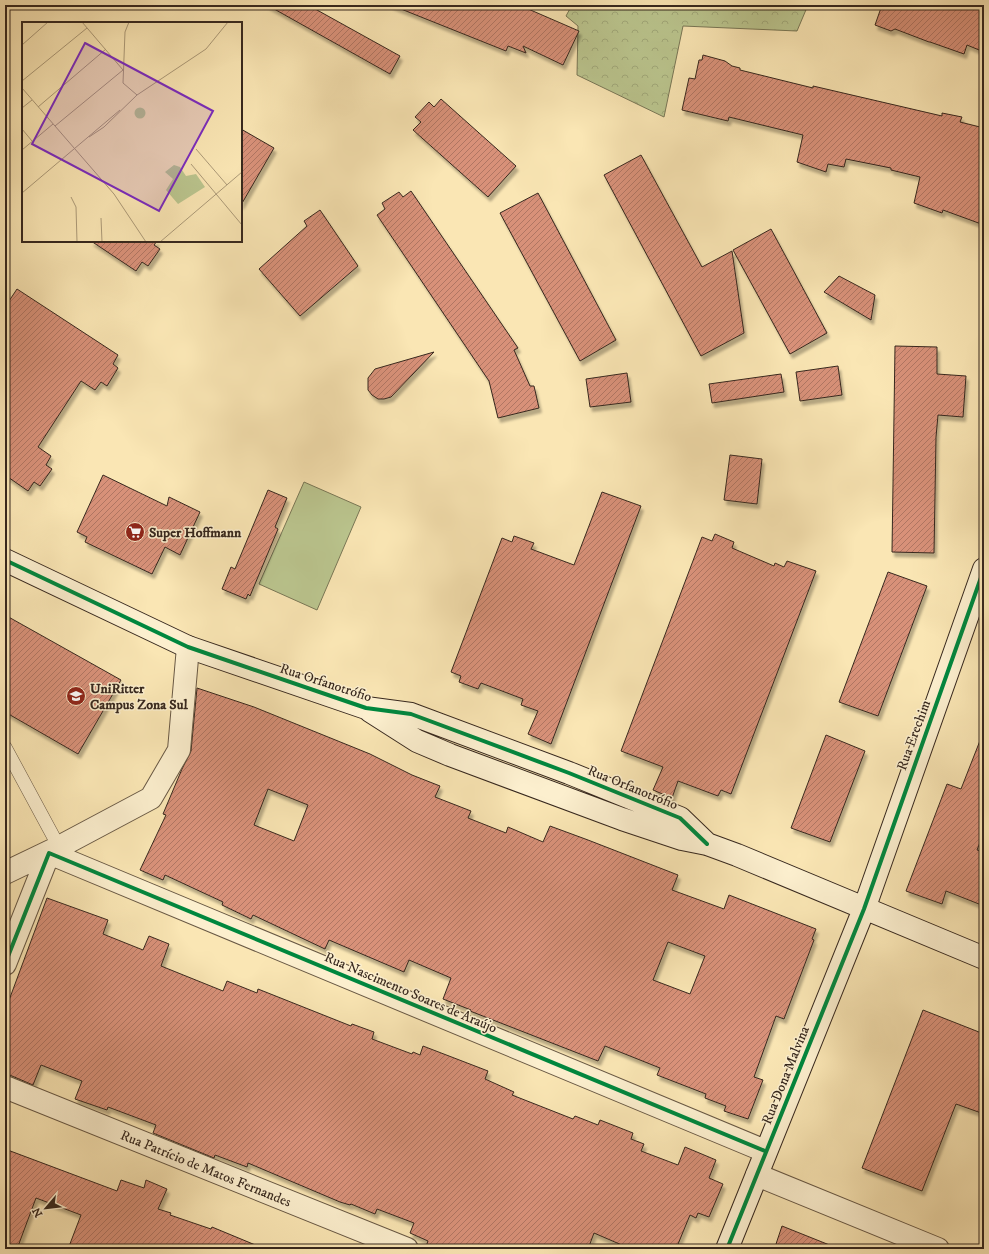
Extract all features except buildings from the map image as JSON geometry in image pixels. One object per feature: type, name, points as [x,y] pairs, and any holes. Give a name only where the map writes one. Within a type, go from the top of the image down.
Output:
[{"type":"street","name":"Rua Orfanotrófio","points":[[5,560],[188,647],[366,708],[411,714],[576,775],[680,818],[707,844],[737,855],[984,958]]},
{"type":"street","name":"Rua Erechim","points":[[864,909],[984,570]]},
{"type":"street","points":[[5,873],[54,850],[151,798],[179,750],[188,647]]},
{"type":"street","points":[[5,964],[54,850]]},
{"type":"street","name":"Rua Nascimento Soares de Araújo","points":[[54,850],[765,1152]]},
{"type":"street","name":"Rua Dona Malvina","points":[[727,1249],[864,909]]},
{"type":"street","name":"Rua Patrício de Matos Fernandes","points":[[5,1087],[407,1249]]},
{"type":"street","points":[[757,1175],[938,1249]]},
{"type":"lane","points":[[5,747],[54,850]]},
{"type":"green space","points":[[572,5],[808,5],[797,31],[683,26],[664,117],[577,75],[578,26],[566,16]]},
{"type":"green space","points":[[304,482],[361,507],[317,610],[259,584]]},
{"type":"cycle path","points":[[5,560],[188,647],[366,708],[411,714],[569,773],[680,818],[707,844]]},
{"type":"cycle path","points":[[727,1249],[864,909],[984,569]]},
{"type":"cycle path","points":[[5,964],[49,853],[765,1151]]},
{"type":"place","name":"Super Hoffmann","points":[[135,532]]},
{"type":"place","name":"UniRitter Campus Zona Sul","points":[[76,696]]}]
